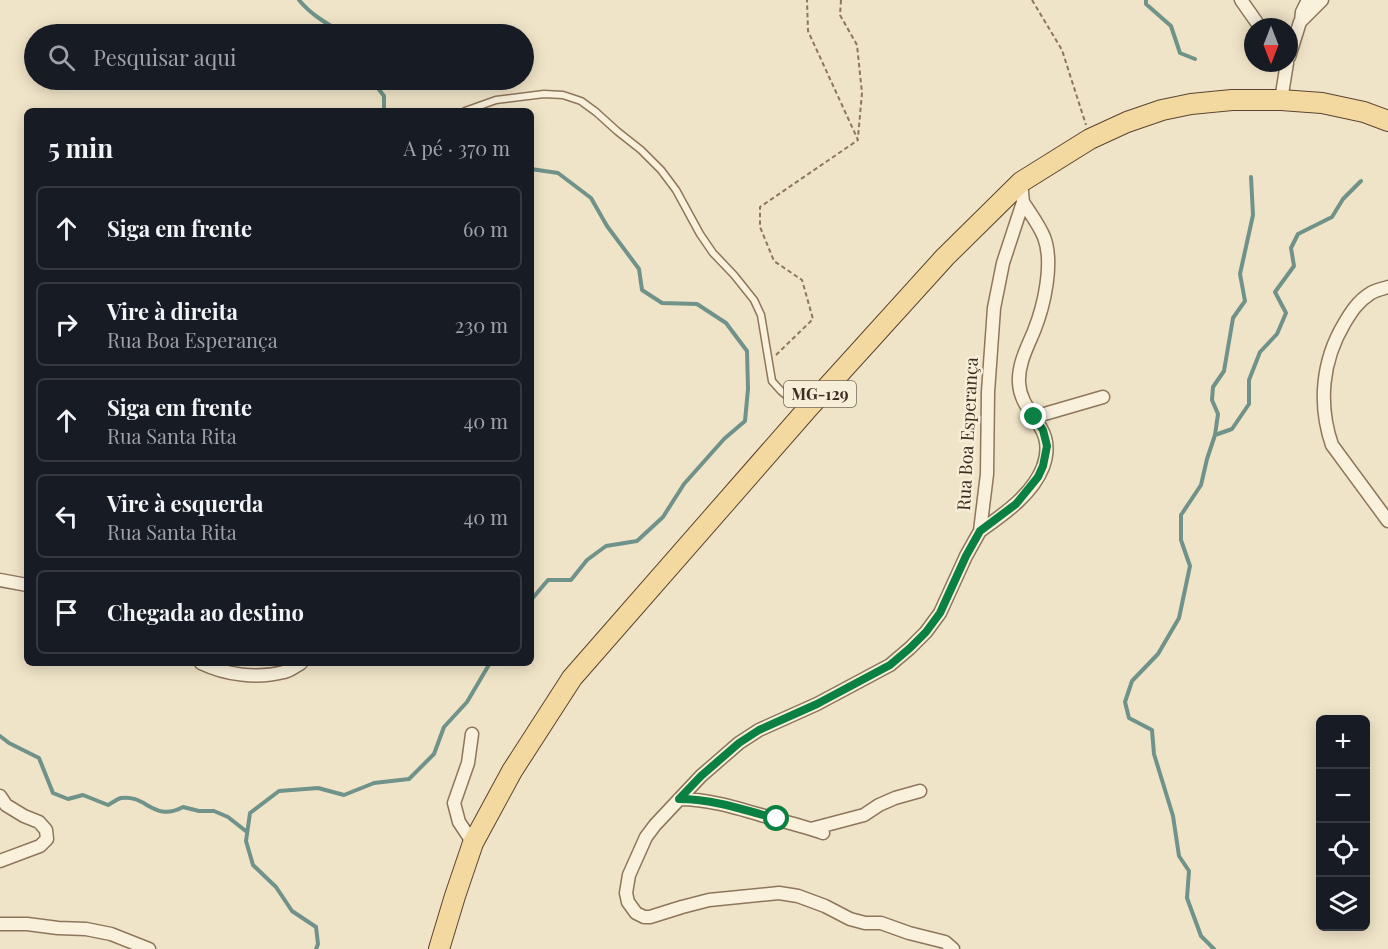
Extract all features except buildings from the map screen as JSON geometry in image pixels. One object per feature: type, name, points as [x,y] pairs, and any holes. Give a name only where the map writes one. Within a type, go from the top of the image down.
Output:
[{"type":"main road","name":"MG-129","points":[[439,949],[473,843],[512,771],[572,678],[810,406],[945,257],[1021,182],[1090,139],[1126,122],[1191,104],[1232,100],[1322,103],[1364,112],[1388,121]]},
{"type":"street","points":[[1241,0],[1254,18]]},
{"type":"street","points":[[1298,28],[1308,0]]},
{"type":"street","points":[[1300,22],[1322,0]]},
{"type":"street","points":[[1281,100],[1285,72]]},
{"type":"street","name":"Rua Boa Esperança","points":[[953,949],[945,942],[881,923],[865,923],[850,919],[825,906],[787,893],[709,900],[644,917],[636,913],[628,902],[626,893],[629,874],[646,837],[701,776],[739,743],[759,730],[817,704],[890,665],[926,632],[940,613],[980,531],[987,474],[988,392],[994,308],[1003,263],[1023,202],[1021,182]]},
{"type":"street","points":[[980,531],[1016,504],[1038,477],[1047,446],[1043,430],[1022,399],[1019,390],[1020,364],[1044,302],[1048,262],[1045,238],[1023,202]]},
{"type":"street","points":[[1388,287],[1374,291],[1365,297],[1352,311],[1338,334],[1327,363],[1324,402],[1332,445],[1388,521]]},
{"type":"street","points":[[1034,417],[1103,397]]},
{"type":"street","points":[[0,580],[24,584]]},
{"type":"street","points":[[208,666],[238,674],[263,675],[286,672],[296,666]]},
{"type":"street","points":[[472,734],[468,763],[454,803],[459,822],[473,843]]},
{"type":"street","points":[[811,829],[864,815],[879,805],[920,790]]},
{"type":"street","points":[[0,796],[6,805],[39,822],[46,830],[47,840],[40,846],[0,861]]},
{"type":"street","points":[[679,799],[711,802],[824,833]]},
{"type":"street","points":[[0,924],[86,929],[111,934],[149,949]]},
{"type":"lane","points":[[473,108],[496,100],[544,94],[563,95],[581,101],[641,150],[661,170],[676,190],[713,253],[753,300],[761,315],[772,381],[793,401],[810,406]]},
{"type":"path","points":[[807,0],[808,31],[858,140]]},
{"type":"path","points":[[841,0],[840,15],[857,45],[862,93],[858,140]]},
{"type":"path","points":[[1032,0],[1062,50],[1090,139]]},
{"type":"path","points":[[769,361],[813,319],[802,280],[774,261],[760,227],[760,207],[858,140]]},
{"type":"waterway","points":[[299,0],[329,24]]},
{"type":"waterway","points":[[1146,0],[1146,4],[1171,26],[1180,53],[1195,59]]},
{"type":"waterway","points":[[379,90],[384,96],[384,108]]},
{"type":"waterway","points":[[534,169],[558,173],[591,198],[607,226],[639,269],[642,290],[662,303],[697,304],[726,323],[747,351],[748,389],[745,421],[724,439],[684,484],[663,517],[637,541],[606,546],[587,560],[571,580],[548,580],[534,596]]},
{"type":"waterway","points":[[1215,435],[1218,414],[1212,400],[1213,387],[1224,371],[1233,318],[1245,301],[1240,274],[1253,215],[1251,177]]},
{"type":"waterway","points":[[1214,949],[1201,936],[1187,898],[1189,871],[1179,856],[1173,816],[1154,754],[1152,730],[1129,718],[1125,702],[1132,681],[1158,654],[1179,618],[1190,566],[1181,540],[1181,515],[1201,485],[1215,435],[1232,429],[1249,404],[1249,380],[1260,352],[1277,334],[1286,313],[1275,292],[1294,266],[1291,248],[1298,234],[1332,217],[1343,199],[1361,181]]},
{"type":"waterway","points":[[316,949],[318,944],[316,927],[292,911],[276,887],[253,865],[246,841],[250,813],[279,791],[318,788],[344,795],[374,783],[409,779],[434,754],[444,727],[467,702],[488,666]]},
{"type":"waterway","points":[[0,736],[39,758],[53,793],[68,799],[83,795],[108,805],[119,799],[130,798],[165,812],[183,807],[199,811],[214,811],[228,817],[247,832]]},
{"type":"route","points":[[777,819],[711,802],[679,799],[701,776],[739,743],[759,730],[817,704],[890,665],[926,632],[940,613],[980,531],[1016,504],[1038,477],[1046,456],[1047,446],[1043,430],[1034,417]]}]
